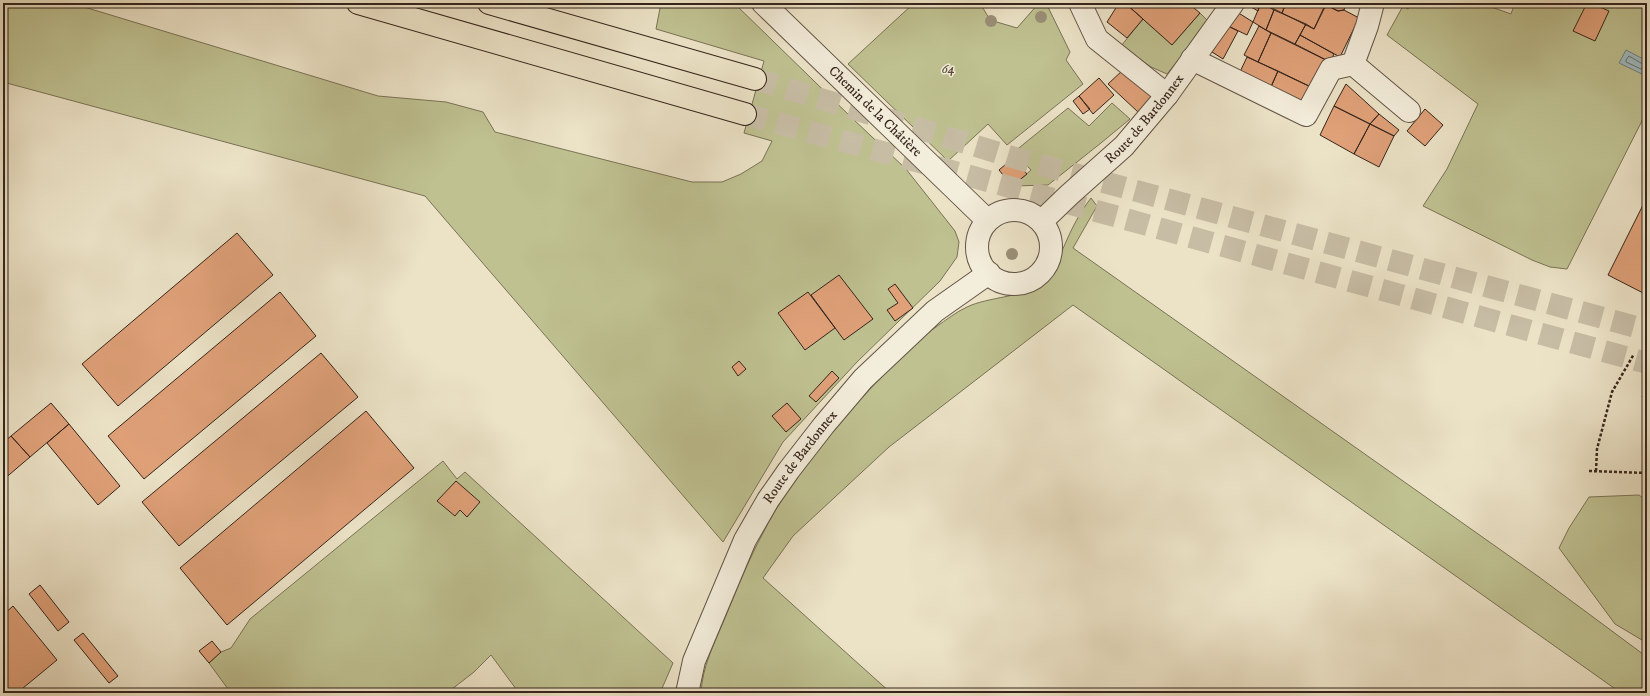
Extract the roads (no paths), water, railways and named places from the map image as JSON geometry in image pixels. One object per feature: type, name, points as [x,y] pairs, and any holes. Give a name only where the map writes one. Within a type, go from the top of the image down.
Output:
[{"type":"highway","points":[[358,3],[745,114]]},
{"type":"highway","points":[[489,3],[755,79]]},
{"type":"street","name":"Chemin de la Châtière","points":[[763,3],[987,220]]},
{"type":"street","points":[[1080,3],[1097,40],[1167,95]]},
{"type":"street","name":"Route de Bardonnex","points":[[1042,222],[1069,195],[1124,146],[1167,95],[1233,3]]},
{"type":"street","points":[[1353,64],[1367,26],[1373,3]]},
{"type":"street","points":[[1192,59],[1306,115],[1332,69],[1353,64]]},
{"type":"street","points":[[1353,64],[1409,111]]},
{"type":"street","points":[[1005,210],[1018,210],[1029,212],[1042,222],[1050,237],[1052,247],[1047,265],[1041,273],[1024,282],[1011,284],[1000,281],[988,274],[980,260],[977,244],[980,231],[987,220],[1005,210]]},
{"type":"street","name":"Route de Bardonnex","points":[[687,693],[694,661],[745,540],[784,476],[824,425],[864,379],[935,311],[988,274]]},
{"type":"water","points":[[1626,50],[1647,61],[1647,69],[1644,75],[1619,63]]},
{"type":"tunnel","points":[[755,79],[1012,157],[1647,330]]},
{"type":"tunnel","points":[[745,114],[1647,363]]},
{"type":"park label","name":"64","points":[[948,69]]}]
